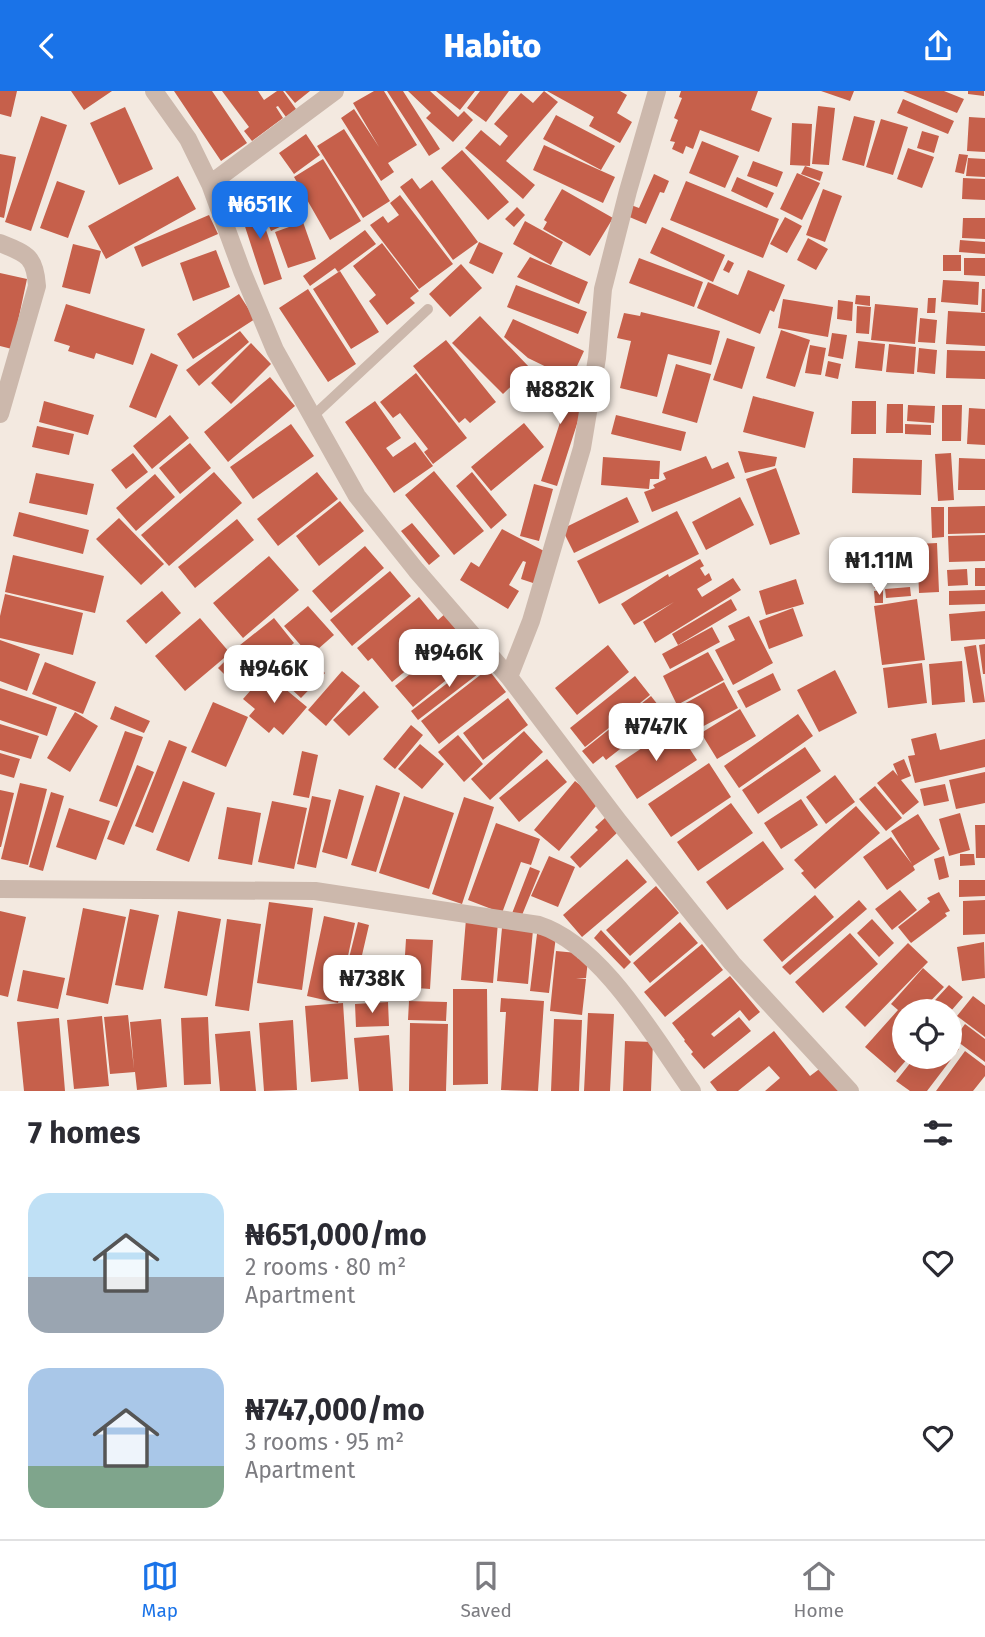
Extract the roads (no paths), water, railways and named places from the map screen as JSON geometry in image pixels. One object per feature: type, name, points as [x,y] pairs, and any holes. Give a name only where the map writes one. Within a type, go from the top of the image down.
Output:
[{"type":"street","points":[[154,91],[188,139],[210,184],[275,350],[357,496],[415,570],[509,677],[732,963],[850,1091]]},
{"type":"street","points":[[210,184],[335,91]]},
{"type":"street","points":[[509,677],[531,621],[582,448],[597,358],[603,289],[657,91]]},
{"type":"street","points":[[0,243],[25,254],[36,266],[37,286],[0,414]]},
{"type":"street","points":[[0,889],[315,891],[539,925],[558,931],[628,999],[692,1091]]},
{"type":"lane","points":[[311,418],[428,309]]}]
